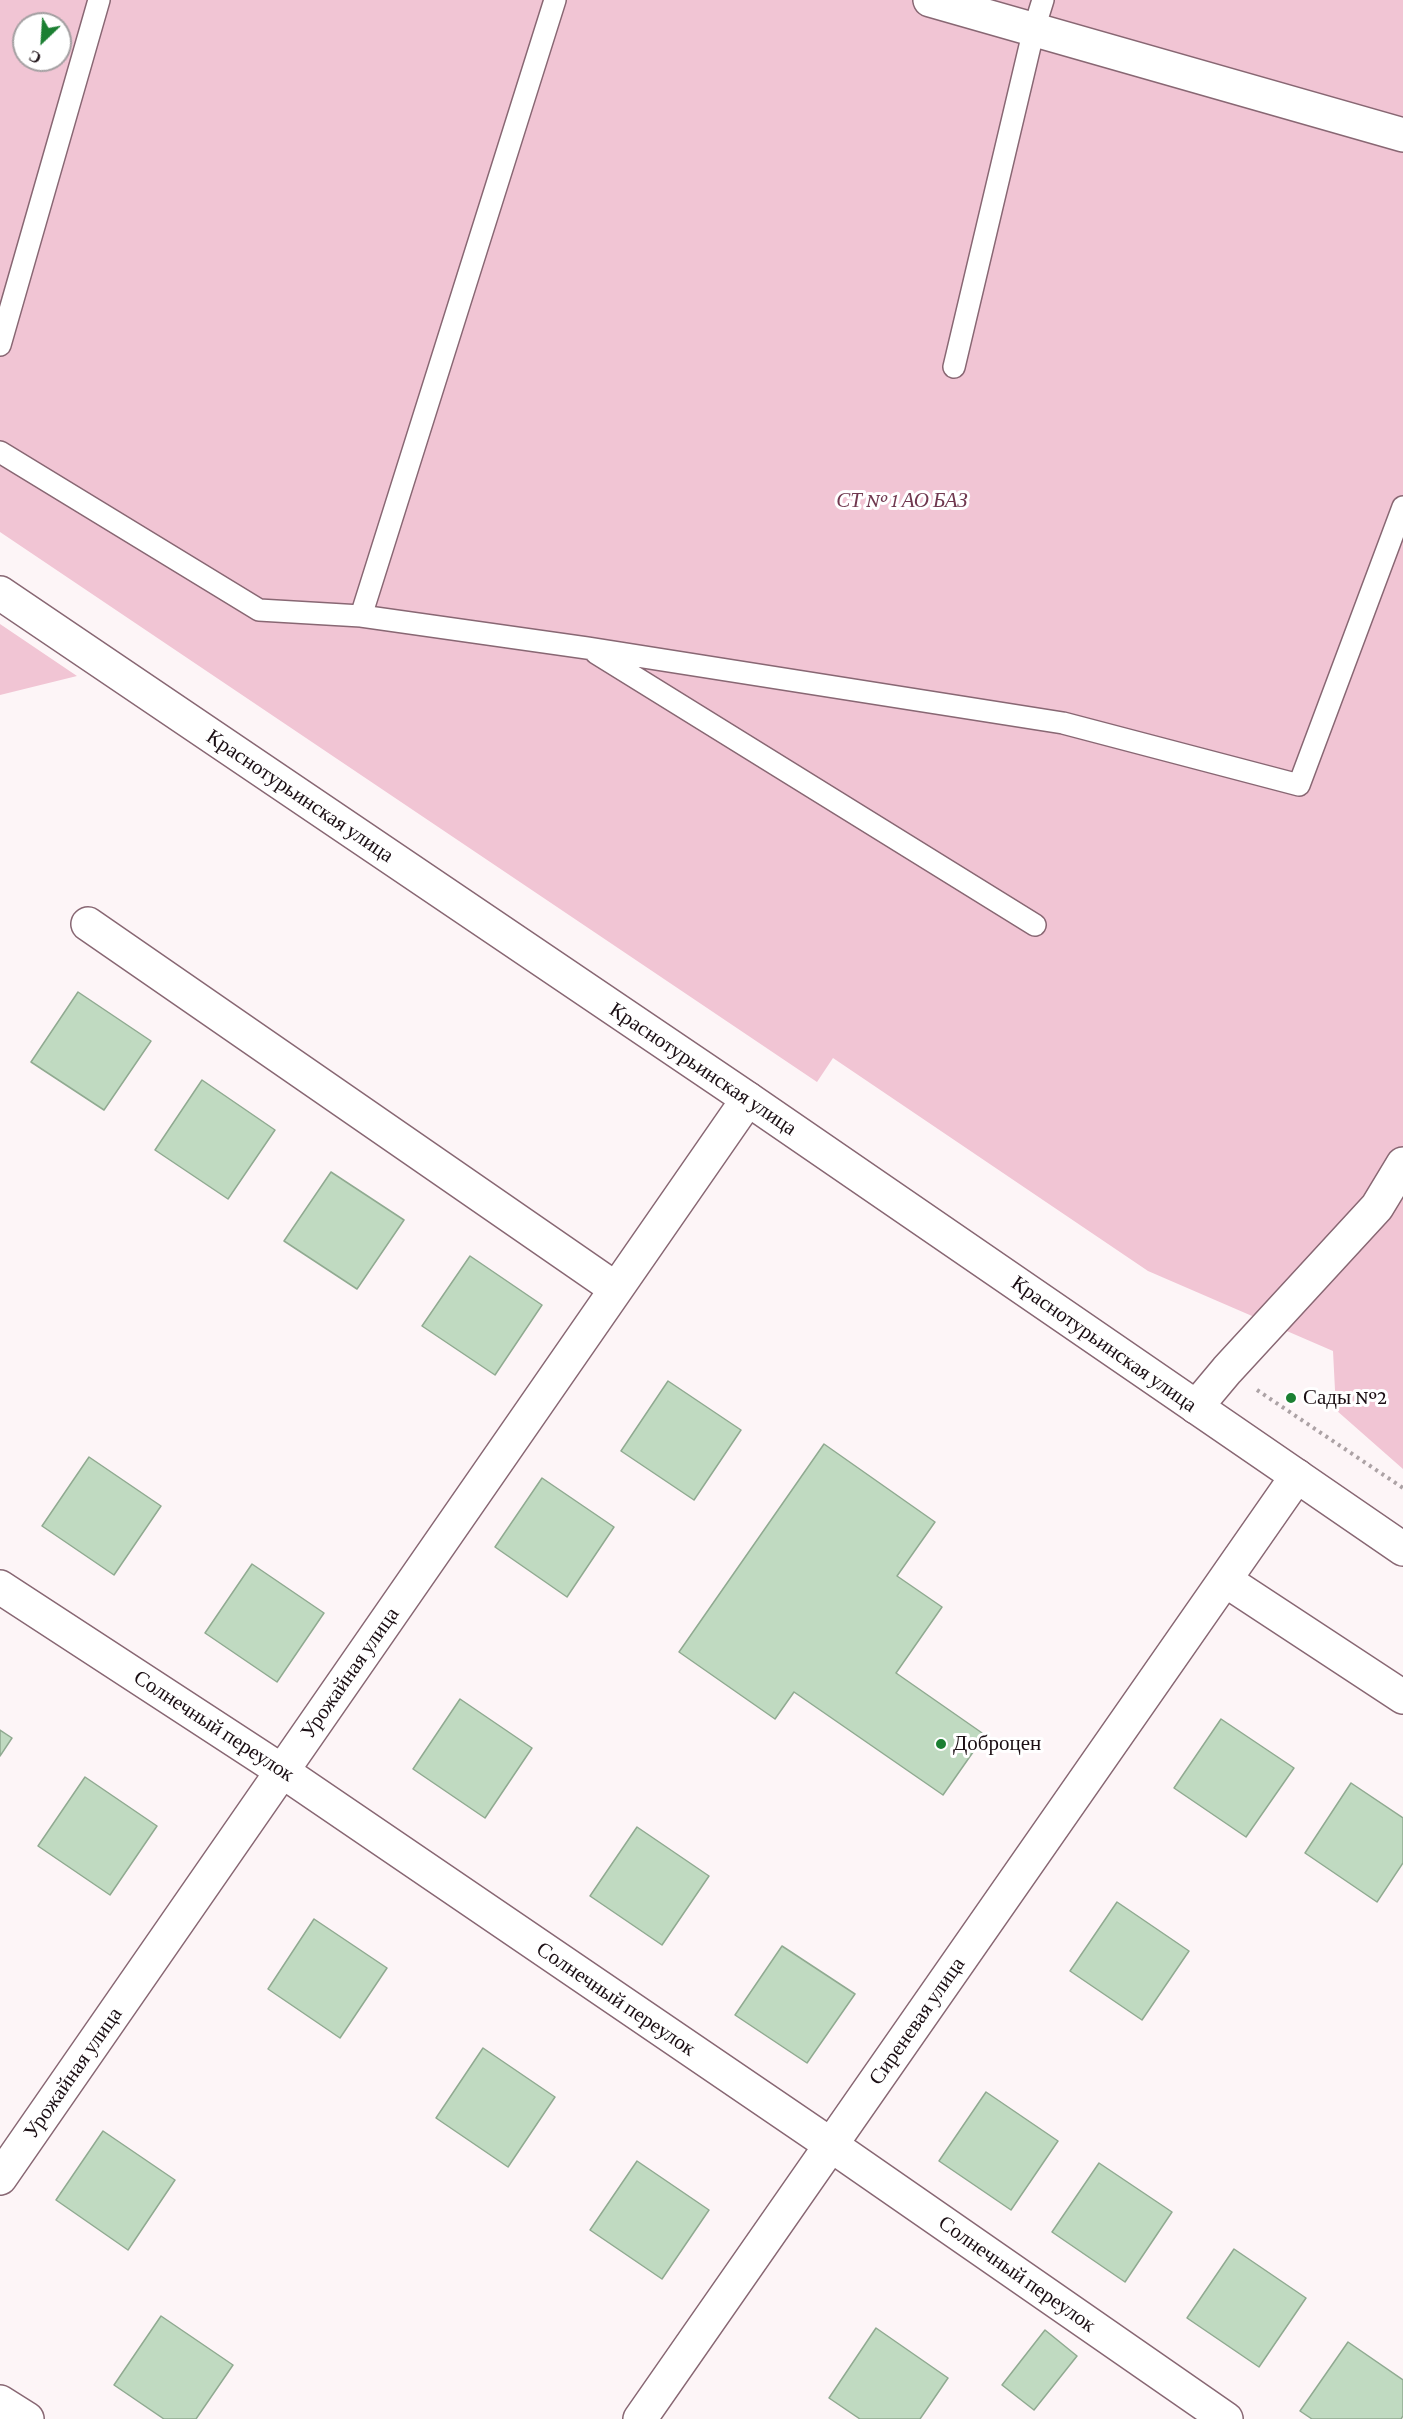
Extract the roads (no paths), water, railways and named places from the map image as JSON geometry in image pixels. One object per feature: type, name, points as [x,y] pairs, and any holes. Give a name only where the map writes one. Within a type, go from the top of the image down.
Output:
[{"type":"street","points":[[930,0],[1038,15],[1403,135]]},
{"type":"street","name":"Краснотурьинская улица","points":[[0,593],[748,1099],[1403,1549]]},
{"type":"street","points":[[88,924],[616,1289]]},
{"type":"street","name":"Урожайная улица","points":[[0,2178],[748,1099]]},
{"type":"street","points":[[1196,1407],[1227,1370],[1377,1207],[1403,1164]]},
{"type":"street","name":"Сиреневая улица","points":[[640,2419],[1297,1476]]},
{"type":"street","points":[[1225,1580],[1403,1697]]},
{"type":"street","name":"Солнечный переулок","points":[[0,1587],[282,1771],[831,2145],[1226,2419]]},
{"type":"street","points":[[0,2402],[27,2419]]},
{"type":"lane","points":[[0,345],[99,0]]},
{"type":"lane","points":[[361,616],[555,0]]},
{"type":"lane","points":[[954,368],[1038,15]]},
{"type":"lane","points":[[0,452],[259,610],[361,616],[587,648],[1063,723],[1299,785],[1403,507]]},
{"type":"lane","points":[[587,648],[1035,925]]},
{"type":"place","name":"Сады №2","points":[[1291,1398]]},
{"type":"place","name":"Доброцен","points":[[941,1744]]},
{"type":"park label","name":"СТ № 1 АО БАЗ","points":[[902,501]]}]
